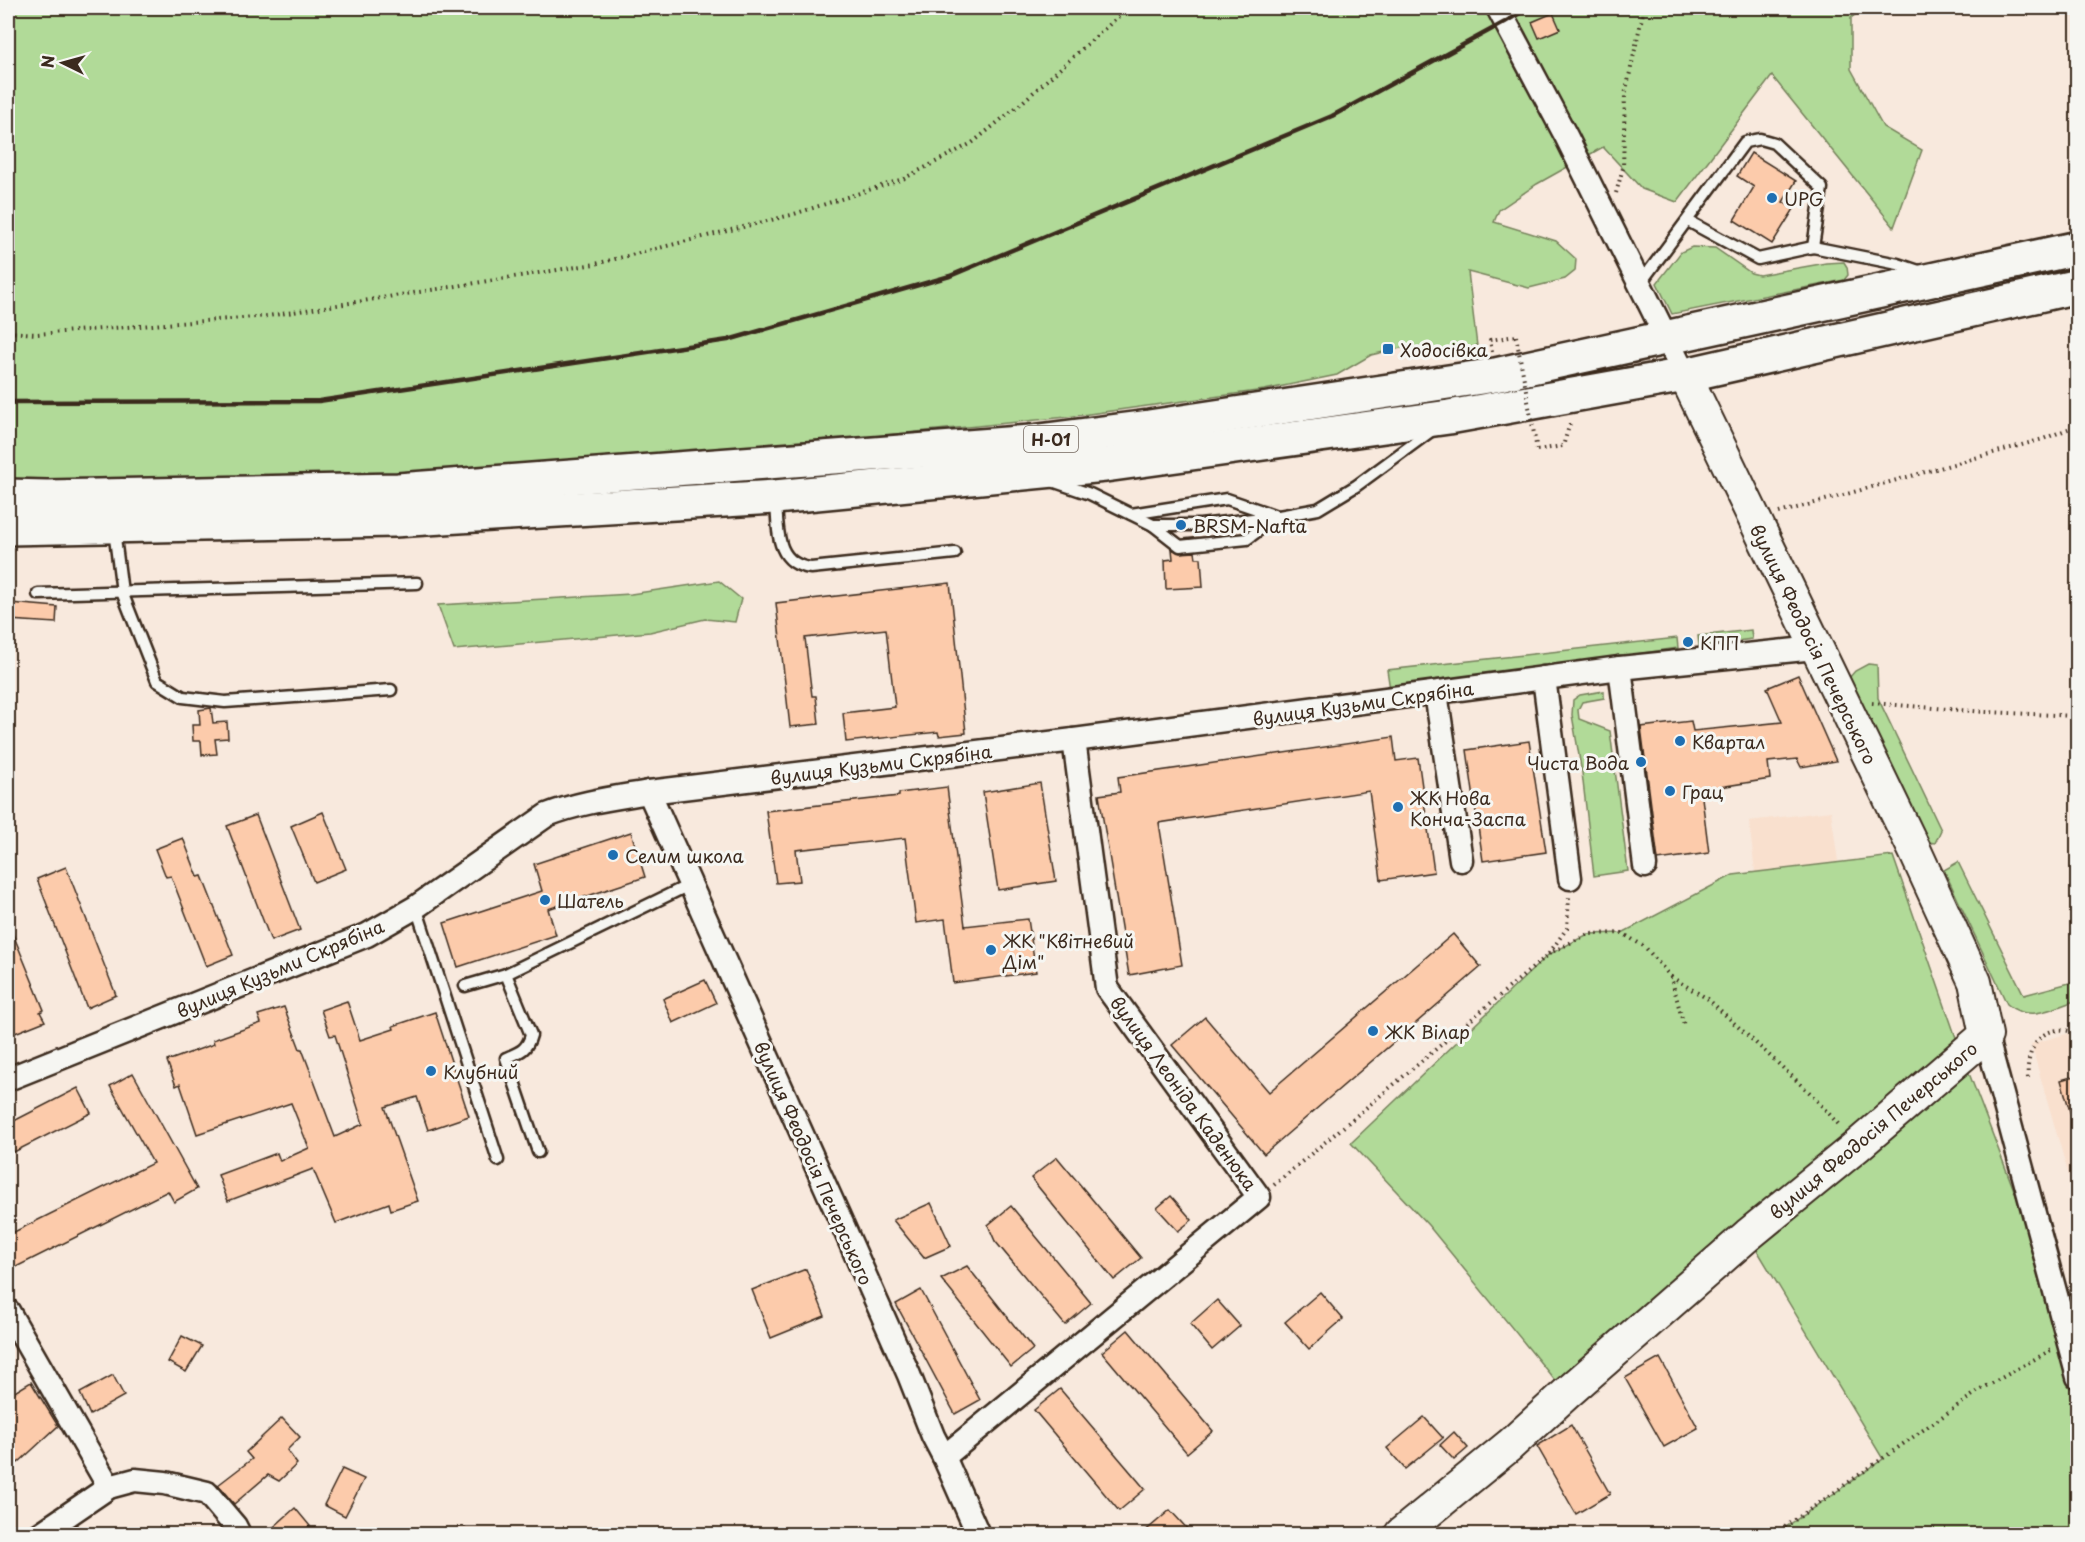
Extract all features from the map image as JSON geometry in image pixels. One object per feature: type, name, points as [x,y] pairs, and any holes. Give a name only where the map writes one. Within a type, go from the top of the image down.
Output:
[{"type":"main road","name":"Н-01","points":[[8,496],[398,490],[1031,442],[1161,425],[1522,370],[2078,248]]},
{"type":"main road","name":"Н-01","points":[[8,528],[394,520],[775,497],[1105,465],[1449,417],[1685,375],[2078,286]]},
{"type":"street","points":[[1498,8],[1685,375]]},
{"type":"street","name":"вулиця Феодосія Печерського","points":[[1401,1534],[1510,1445],[1748,1235],[1857,1146],[1986,1035],[1975,982],[1685,375]]},
{"type":"street","name":"вулиця Кузьми Скрябіна","points":[[8,1079],[367,935],[416,907],[547,815],[590,802],[649,792],[1074,740],[1620,668],[1815,648]]},
{"type":"street","points":[[1620,668],[1645,866]]},
{"type":"street","points":[[1544,678],[1570,878]]},
{"type":"street","points":[[1436,693],[1461,860]]},
{"type":"street","name":"вулиця Леоніда Каденюка","points":[[1074,740],[1107,988],[1259,1197]]},
{"type":"street","name":"вулиця Феодосія Печерського","points":[[649,792],[978,1534]]},
{"type":"street","points":[[1986,1035],[2078,1377]]},
{"type":"street","points":[[944,1457],[1259,1197]]},
{"type":"street","points":[[8,1311],[109,1487]]},
{"type":"street","points":[[40,1534],[109,1487],[135,1480],[165,1483],[207,1493],[240,1534]]},
{"type":"lane","points":[[1639,285],[1745,142],[1760,139],[1774,143],[1822,188],[1813,247]]},
{"type":"lane","points":[[1688,221],[1758,259],[1813,247],[1899,264],[1942,279]]},
{"type":"lane","points":[[1153,525],[1200,525],[1318,509],[1413,446],[1449,417]]},
{"type":"lane","points":[[1029,473],[1090,494],[1153,525],[1180,546],[1247,539],[1279,516]]},
{"type":"lane","points":[[775,497],[779,539],[791,562],[800,567],[811,568],[956,553]]},
{"type":"lane","points":[[1131,514],[1227,499],[1279,516]]},
{"type":"lane","points":[[114,527],[122,592],[157,681],[183,697],[225,702],[391,690]]},
{"type":"lane","points":[[39,594],[417,583]]},
{"type":"lane","points":[[465,986],[506,974],[689,885]]},
{"type":"lane","points":[[416,907],[498,1160]]},
{"type":"lane","points":[[506,974],[531,1035],[529,1044],[523,1051],[506,1058],[538,1152]]},
{"type":"path","points":[[8,332],[37,333],[268,316],[595,264],[791,215],[903,179],[972,143],[1018,106],[1128,8]]},
{"type":"path","points":[[1605,215],[1617,190],[1623,168],[1625,95],[1644,8]]},
{"type":"path","points":[[1516,336],[1537,450],[1563,446],[1572,418]]},
{"type":"path","points":[[1754,520],[2043,439],[2078,425]]},
{"type":"path","points":[[1844,706],[1853,702],[1984,712],[2078,716]]},
{"type":"path","points":[[1548,955],[1567,928],[1570,878]]},
{"type":"path","points":[[1259,1197],[1548,955],[1588,934],[1622,933],[1645,947],[1671,976],[1708,999],[1743,1030],[1809,1092],[1857,1146]]},
{"type":"path","points":[[1671,976],[1684,1026]]},
{"type":"path","points":[[2028,1078],[2028,1059],[2037,1040],[2058,1030],[2078,1033]]},
{"type":"path","points":[[1775,1534],[1980,1390],[2072,1348]]},
{"type":"shaded area","points":[[1831,811],[1838,862],[1755,872],[1749,821]]},
{"type":"shaded area","points":[[2077,1031],[2077,1204],[2031,1044]]},
{"type":"green space","points":[[8,8],[1864,8],[1851,18],[1851,69],[1883,127],[1922,150],[1894,227],[1772,76],[1677,202],[1642,189],[1603,147],[1537,184],[1499,210],[1494,222],[1556,241],[1576,259],[1575,271],[1565,279],[1529,288],[1468,272],[1477,346],[1458,350],[1405,347],[1371,355],[1337,375],[1264,390],[1067,417],[785,445],[390,474],[8,480]]},
{"type":"green space","points":[[1692,247],[1715,248],[1751,273],[1759,275],[1844,262],[1848,275],[1844,280],[1672,314],[1657,283],[1681,252]]},
{"type":"green space","points":[[719,581],[741,599],[735,622],[705,619],[650,632],[454,650],[438,605],[631,594]]},
{"type":"green space","points":[[1751,630],[1752,639],[1699,646],[1698,636]]},
{"type":"green space","points":[[1677,638],[1678,648],[1390,689],[1387,670]]},
{"type":"green space","points":[[1868,664],[1877,665],[1878,698],[1941,830],[1935,843],[1928,842],[1848,679],[1855,671]]},
{"type":"green space","points":[[1604,691],[1604,698],[1582,702],[1578,710],[1579,719],[1610,731],[1628,871],[1594,876],[1582,773],[1572,715],[1573,700],[1580,695]]},
{"type":"green space","points":[[1893,856],[1962,1055],[2061,1312],[2077,1377],[2077,1534],[1776,1534],[1883,1459],[1748,1235],[1566,1394],[1428,1225],[1351,1143],[1548,955],[1588,934],[1622,933],[1733,875]]},
{"type":"green space","points":[[1958,862],[2024,995],[2077,981],[2077,1000],[2050,1010],[2032,1013],[2015,1010],[2007,1004],[1944,870]]},
{"type":"building","points":[[1553,13],[1560,29],[1539,38],[1532,22]]},
{"type":"building","points":[[1751,153],[1796,181],[1783,202],[1794,209],[1772,244],[1734,220],[1754,187],[1737,176]]},
{"type":"building","points":[[1172,549],[1180,553],[1195,552],[1196,558],[1201,558],[1203,587],[1166,589],[1165,560],[1173,559]]},
{"type":"building","points":[[950,583],[966,733],[939,736],[938,732],[846,742],[843,713],[895,707],[886,629],[805,638],[812,696],[816,696],[819,724],[790,727],[776,603]]},
{"type":"building","points":[[10,603],[57,607],[56,623],[9,620]]},
{"type":"building","points":[[1798,675],[1836,761],[1801,767],[1797,759],[1768,762],[1770,779],[1701,790],[1709,853],[1658,860],[1641,727],[1691,721],[1693,731],[1782,722],[1767,688]]},
{"type":"building","points":[[211,708],[213,723],[227,722],[228,738],[215,739],[217,754],[202,755],[201,741],[193,741],[192,725],[200,725],[199,710]]},
{"type":"building","points":[[1393,737],[1396,761],[1418,758],[1434,872],[1381,880],[1369,791],[1159,823],[1182,965],[1129,975],[1099,795],[1120,792],[1118,777]]},
{"type":"building","points":[[1529,741],[1546,852],[1483,861],[1467,750]]},
{"type":"building","points":[[1040,783],[1056,881],[998,890],[983,792]]},
{"type":"building","points":[[947,787],[965,926],[1028,919],[1036,972],[953,983],[945,919],[916,923],[905,838],[796,850],[800,881],[776,883],[766,811],[899,796],[899,793]]},
{"type":"building","points":[[323,812],[346,869],[314,882],[291,826]]},
{"type":"building","points":[[256,815],[300,930],[271,941],[227,826]]},
{"type":"building","name":"Шатель","points":[[631,832],[645,877],[548,909],[556,935],[458,967],[444,923],[542,891],[534,864]]},
{"type":"building","points":[[183,838],[198,877],[202,876],[233,955],[206,966],[171,876],[166,877],[155,849]]},
{"type":"building","points":[[66,867],[116,995],[87,1008],[37,879]]},
{"type":"building","points":[[8,922],[44,1010],[40,1012],[45,1021],[15,1033],[8,1014]]},
{"type":"building","name":"ЖК Вілар","points":[[1453,934],[1481,967],[1264,1154],[1172,1045],[1205,1017],[1269,1092]]},
{"type":"building","points":[[705,980],[716,1003],[673,1023],[663,999]]},
{"type":"building","points":[[347,1001],[360,1040],[435,1012],[469,1116],[428,1130],[417,1097],[385,1107],[418,1201],[391,1210],[389,1203],[336,1223],[313,1169],[228,1201],[218,1175],[277,1153],[280,1161],[309,1148],[291,1103],[197,1134],[180,1084],[176,1086],[167,1061],[214,1044],[213,1040],[261,1023],[258,1015],[284,1007],[335,1137],[363,1124],[335,1035],[330,1036],[321,1010]]},
{"type":"building","points":[[133,1073],[197,1189],[174,1202],[168,1191],[8,1271],[8,1235],[153,1163],[110,1086]]},
{"type":"building","points":[[2078,1075],[2078,1122],[2073,1122],[2061,1080]]},
{"type":"building","points":[[78,1088],[91,1113],[8,1155],[8,1124]]},
{"type":"building","points":[[1057,1157],[1141,1258],[1114,1280],[1031,1178]]},
{"type":"building","points":[[1171,1196],[1192,1220],[1178,1231],[1157,1208]]},
{"type":"building","points":[[931,1203],[951,1246],[924,1258],[893,1220]]},
{"type":"building","points":[[1011,1206],[1091,1303],[1065,1325],[995,1241],[988,1225]]},
{"type":"building","points":[[967,1266],[1033,1349],[1011,1367],[941,1279]]},
{"type":"building","points":[[806,1269],[825,1316],[771,1338],[752,1290]]},
{"type":"building","points":[[921,1290],[980,1400],[955,1414],[896,1304]]},
{"type":"building","points":[[1320,1292],[1343,1319],[1309,1349],[1285,1322]]},
{"type":"building","points":[[1217,1300],[1240,1326],[1212,1350],[1190,1324]]},
{"type":"building","points":[[1128,1330],[1213,1431],[1187,1453],[1102,1352]]},
{"type":"building","points":[[182,1336],[202,1346],[186,1372],[168,1362]]},
{"type":"building","points":[[1660,1358],[1698,1428],[1664,1447],[1625,1378]]},
{"type":"building","points":[[113,1375],[124,1396],[90,1415],[80,1393]]},
{"type":"building","points":[[31,1382],[58,1426],[18,1463],[8,1450],[8,1396]]},
{"type":"building","points":[[1060,1389],[1145,1489],[1119,1511],[1034,1410]]},
{"type":"building","points":[[1424,1417],[1443,1438],[1405,1469],[1387,1448]]},
{"type":"building","points":[[282,1418],[300,1437],[287,1450],[297,1464],[279,1481],[268,1475],[234,1504],[218,1485],[252,1459],[246,1452]]},
{"type":"building","points":[[1571,1425],[1610,1494],[1576,1514],[1537,1446]]},
{"type":"building","points":[[1454,1432],[1468,1448],[1454,1460],[1440,1445]]},
{"type":"building","points":[[342,1469],[364,1479],[345,1516],[324,1505]]},
{"type":"building","points":[[295,1508],[310,1526],[299,1534],[266,1534]]},
{"type":"building","points":[[1170,1510],[1192,1534],[1142,1534]]},
{"type":"railway","points":[[8,402],[319,401],[728,340],[950,276],[1332,116],[1528,8]]},
{"type":"place","name":"UPG","points":[[1772,198]]},
{"type":"place","name":"Ходосівка","points":[[1388,349]]},
{"type":"place","name":"BRSM-Nafta","points":[[1181,525]]},
{"type":"place","name":"КПП","points":[[1688,642]]},
{"type":"place","name":"Квартал","points":[[1680,741]]},
{"type":"place","name":"Чиста Вода","points":[[1641,762]]},
{"type":"place","name":"Грац","points":[[1670,791]]},
{"type":"place","name":"ЖК Нова Конча-Заспа","points":[[1398,807]]},
{"type":"place","name":"Селим школа","points":[[613,855]]},
{"type":"place","name":"Шатель","points":[[545,900]]},
{"type":"place","name":"ЖК \"Квітневий Дім\"","points":[[991,950]]},
{"type":"place","name":"ЖК Вілар","points":[[1373,1031]]},
{"type":"place","name":"Клубний","points":[[431,1071]]}]
